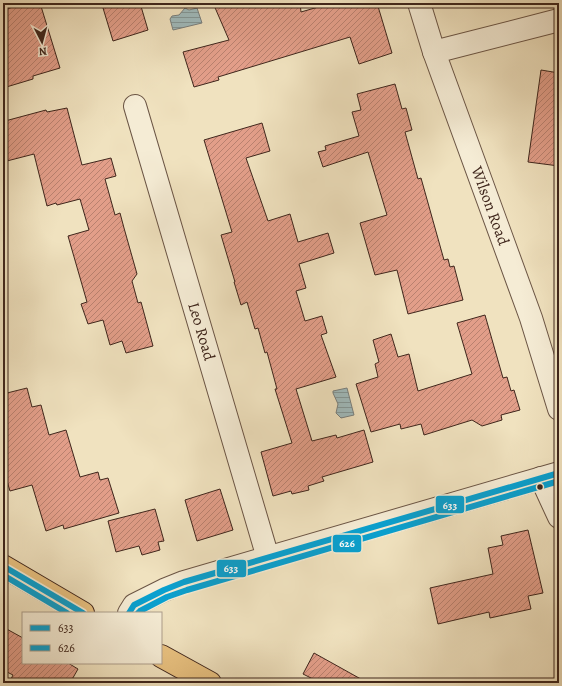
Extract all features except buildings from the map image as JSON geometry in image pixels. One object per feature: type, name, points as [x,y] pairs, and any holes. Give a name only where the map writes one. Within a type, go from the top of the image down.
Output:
[{"type":"main road","points":[[3,566],[82,612]]},
{"type":"main road","points":[[162,657],[210,683]]},
{"type":"street","name":"Wilson Road","points":[[418,3],[434,52],[531,318],[559,409]]},
{"type":"street","points":[[434,52],[559,20]]},
{"type":"street","name":"Leo Road","points":[[135,106],[268,558]]},
{"type":"street","points":[[130,612],[134,605],[184,582],[550,475],[559,517]]},
{"type":"water","points":[[185,8],[189,10],[197,8],[202,23],[173,30],[170,19],[172,16],[179,15]]},
{"type":"water","points":[[347,388],[354,415],[341,418],[336,413],[338,404],[333,391]]},
{"type":"transit line","name":"633","points":[[130,612],[134,605],[184,582],[559,473]]},
{"type":"transit line","name":"626","points":[[139,612],[167,597],[187,590],[559,481]]},
{"type":"transit line","name":"633","points":[[3,566],[81,612]]},
{"type":"transit line","name":"626","points":[[3,575],[65,612]]}]
